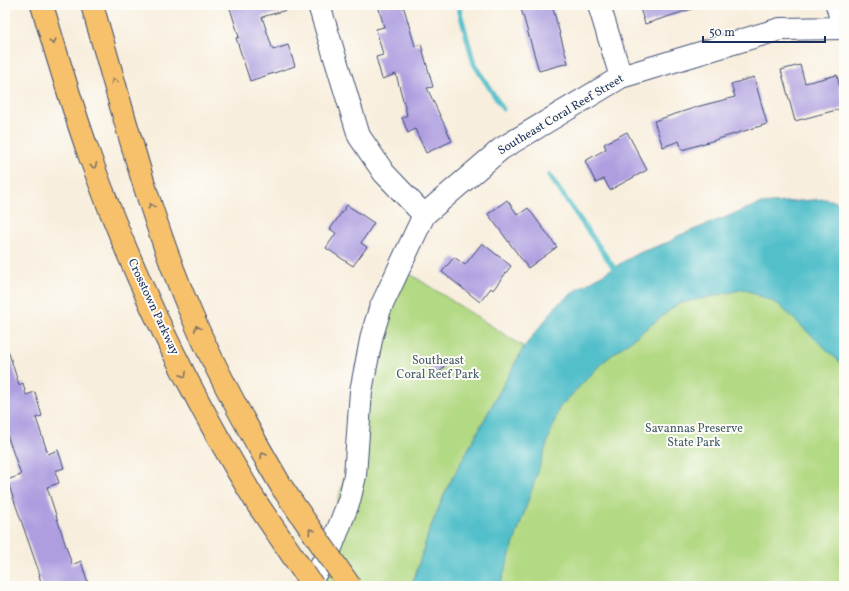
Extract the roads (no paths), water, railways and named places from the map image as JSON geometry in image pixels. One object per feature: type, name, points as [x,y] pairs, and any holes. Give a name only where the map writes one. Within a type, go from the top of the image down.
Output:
[{"type":"main road","name":"Crosstown Parkway","points":[[42,5],[90,158],[136,273],[171,348],[201,407],[258,505],[313,586]]},
{"type":"main road","points":[[92,5],[146,190],[176,276],[193,318],[224,384],[284,489],[350,586]]},
{"type":"street","points":[[319,5],[359,136],[384,173],[424,215]]},
{"type":"street","points":[[599,5],[621,77]]},
{"type":"street","points":[[836,5],[844,27]]},
{"type":"street","name":"Southeast Coral Reef Street","points":[[307,586],[329,554],[350,500],[355,476],[361,391],[372,335],[380,310],[424,215],[501,148],[621,77],[780,29],[844,27]]},
{"type":"water","points":[[826,199],[844,204],[844,366],[778,304],[744,289],[678,304],[603,362],[559,408],[501,582],[498,586],[412,586],[429,531],[447,488],[524,347],[558,304],[577,290],[638,253],[669,242],[678,236],[759,204]]},
{"type":"waterway","points":[[458,5],[474,64],[503,109]]},
{"type":"waterway","points":[[549,175],[614,268]]},
{"type":"park label","name":"Southeast Coral Reef Park","points":[[438,368]]},
{"type":"park label","name":"Savannas Preserve State Park","points":[[694,436]]}]
